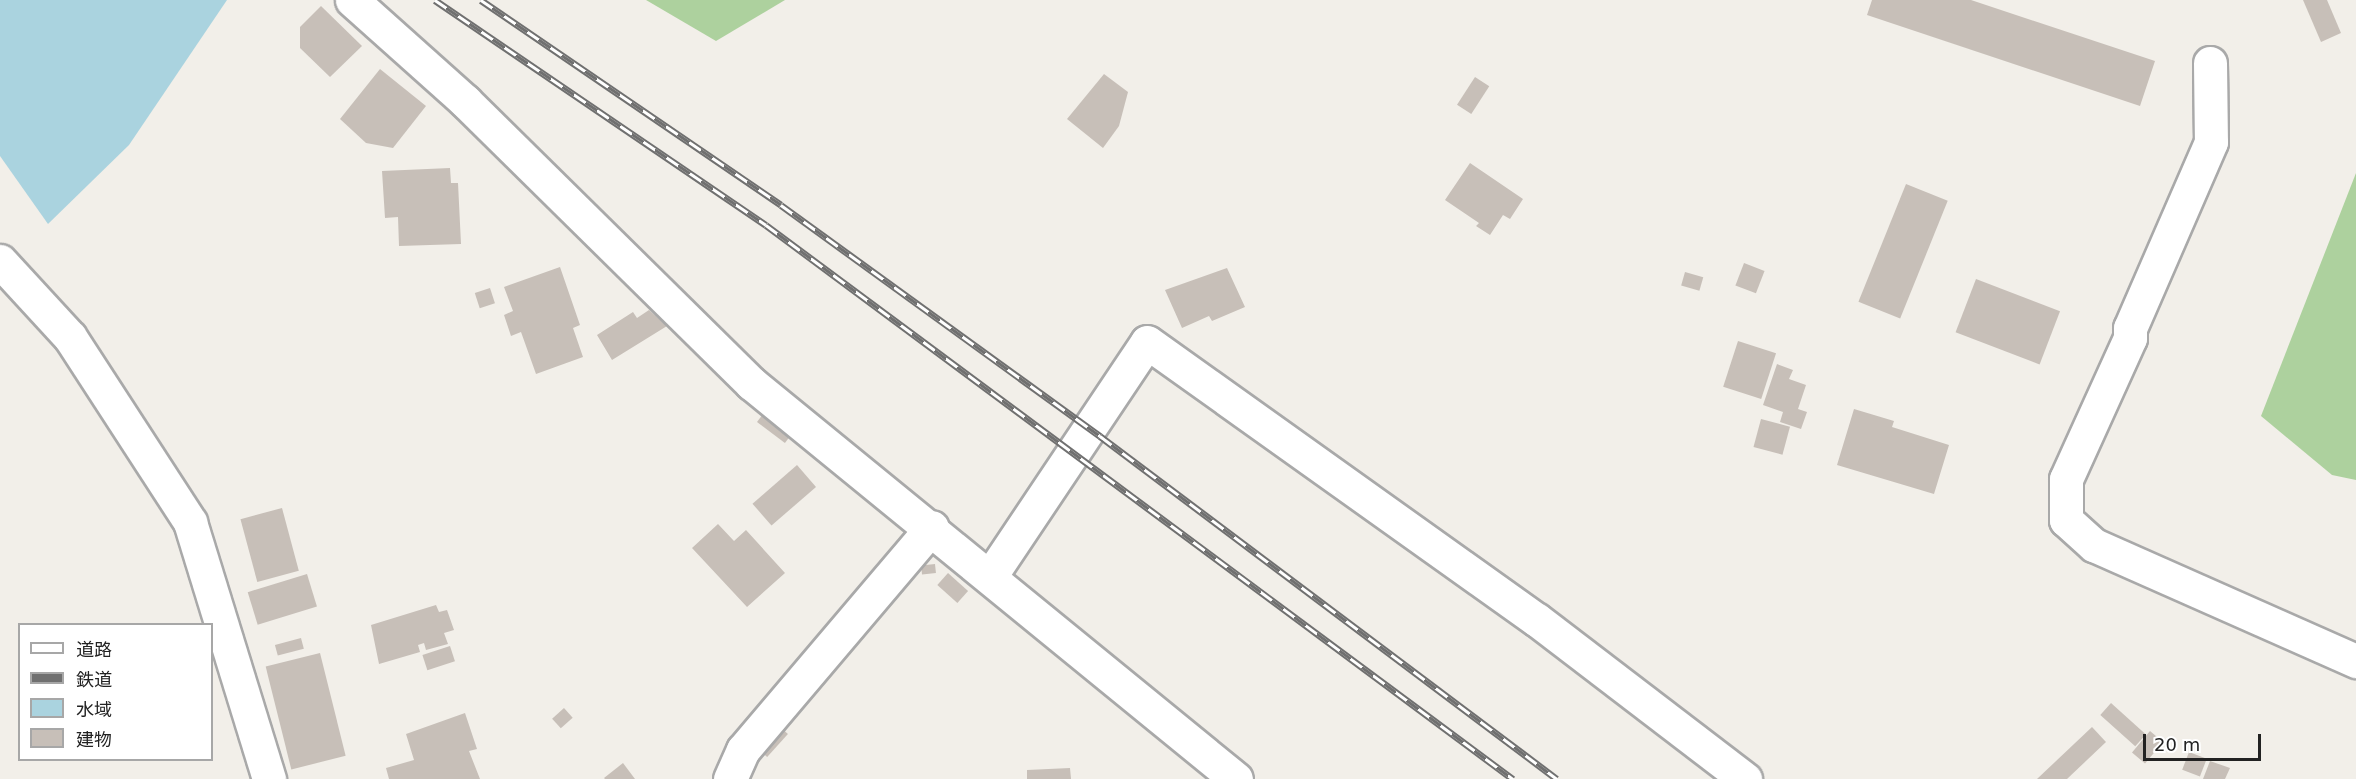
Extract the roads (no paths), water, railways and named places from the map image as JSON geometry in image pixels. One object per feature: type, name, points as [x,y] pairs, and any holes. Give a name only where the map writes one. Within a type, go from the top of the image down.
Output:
[{"type":"street","points":[[352,0],[465,101],[751,383],[991,575],[1236,779]]},
{"type":"street","points":[[2210,63],[2211,142],[2066,478],[2066,520],[2094,545],[2356,661]]},
{"type":"street","points":[[0,261],[70,337],[190,522],[269,779]]},
{"type":"street","points":[[991,575],[1147,342],[1537,620],[1745,779]]},
{"type":"street","points":[[730,779],[743,750],[932,528]]},
{"type":"water","points":[[0,0],[227,0],[129,145],[48,224],[0,156]]},
{"type":"railway","points":[[435,0],[766,225],[1513,779]]},
{"type":"railway","points":[[481,0],[781,205],[1100,436],[1557,779]]}]
